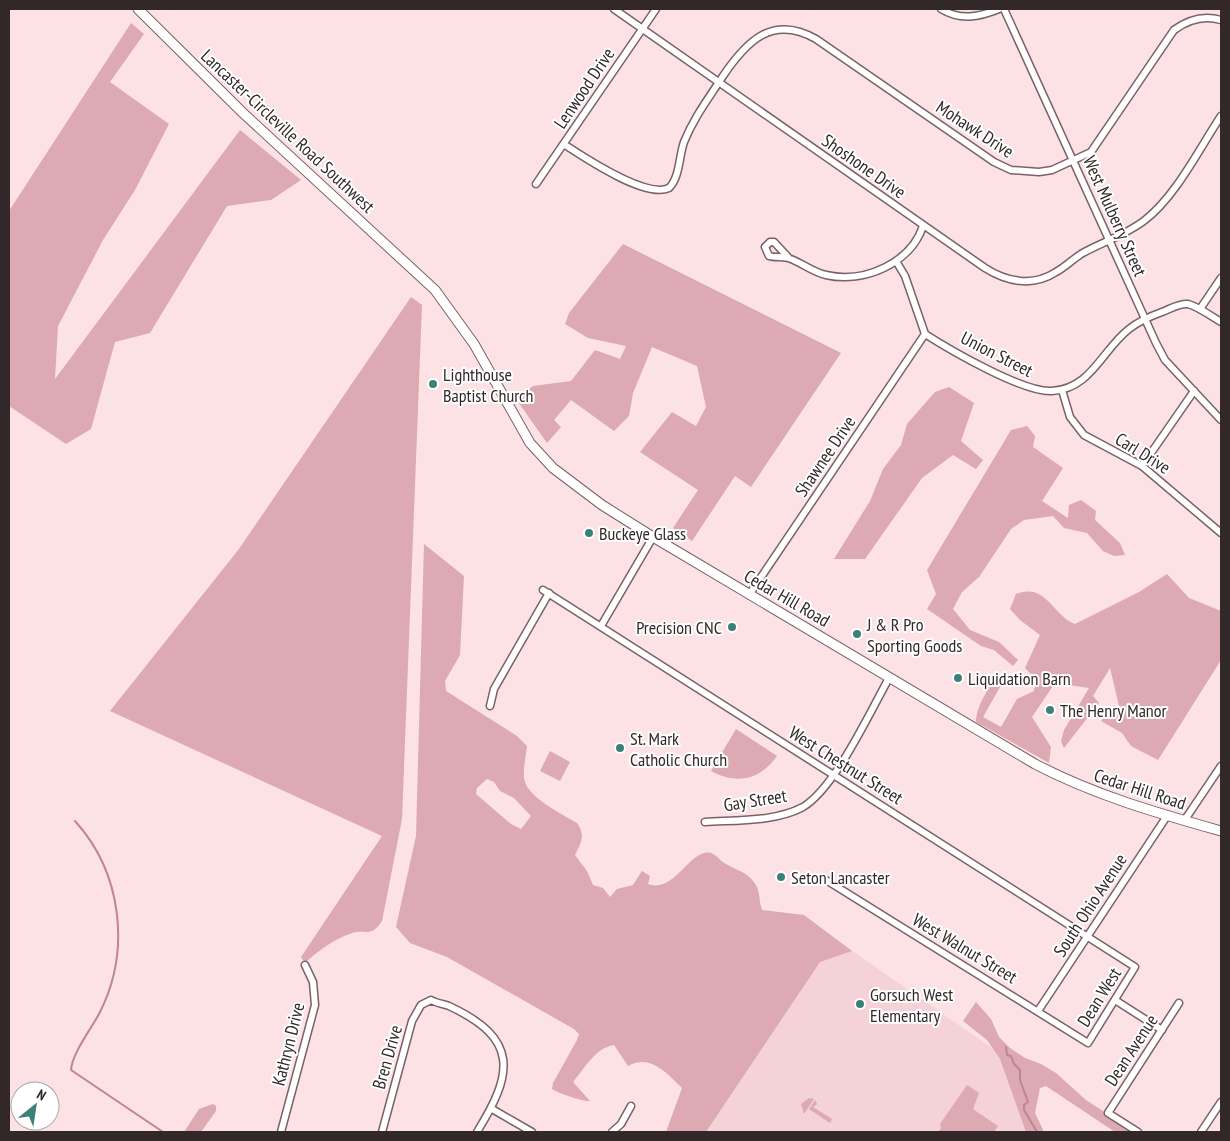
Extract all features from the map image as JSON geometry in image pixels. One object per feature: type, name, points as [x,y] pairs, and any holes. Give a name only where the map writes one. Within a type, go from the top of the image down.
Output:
[{"type":"main road","name":"Lancaster-Circleville Road Southwest","points":[[138,9],[243,113],[426,281]]},
{"type":"main road","name":"Cedar Hill Road","points":[[426,281],[446,304],[474,344],[520,427],[536,451],[571,482],[653,537],[749,595],[1059,776],[1121,802],[1221,831]]},
{"type":"street","name":"Shoshone Drive","points":[[614,9],[992,273],[1019,281],[1029,282],[1047,277],[1079,255],[1127,232],[1153,214],[1170,193],[1221,116]]},
{"type":"street","name":"Lenwood Drive","points":[[536,184],[656,9]]},
{"type":"street","points":[[941,9],[966,17],[980,16],[999,9]]},
{"type":"street","name":"West Mulberry Street","points":[[1004,9],[1165,360],[1221,420]]},
{"type":"street","name":"Mohawk Drive","points":[[564,145],[626,180],[654,190],[664,190],[673,184],[681,151],[691,126],[740,52],[753,40],[780,30],[800,32],[816,39],[1002,167],[1020,172],[1039,172],[1073,161],[1091,152],[1174,30],[1181,24],[1200,18],[1221,20]]},
{"type":"street","points":[[788,258],[811,270],[843,277],[869,273],[896,260],[919,238],[923,226]]},
{"type":"street","points":[[896,260],[905,276],[925,334]]},
{"type":"street","points":[[1200,310],[1221,278]]},
{"type":"street","name":"Union Street","points":[[925,334],[1022,386],[1050,392],[1062,390],[1084,379],[1128,330],[1145,319],[1183,304],[1200,310],[1221,322]]},
{"type":"street","name":"Shawnee Drive","points":[[749,595],[925,334]]},
{"type":"street","name":"Carl Drive","points":[[1062,390],[1070,417],[1084,435],[1142,466],[1221,533]]},
{"type":"street","points":[[1142,466],[1194,391]]},
{"type":"street","points":[[601,626],[653,537]]},
{"type":"street","name":"West Chestnut Street","points":[[490,706],[494,689],[546,592],[1134,966]]},
{"type":"street","name":"Gay Street","points":[[705,822],[762,818],[802,807],[817,795],[833,775],[889,678]]},
{"type":"street","points":[[1184,821],[1221,766]]},
{"type":"street","name":"South Ohio Avenue","points":[[1038,1011],[1167,816]]},
{"type":"street","name":"West Walnut Street","points":[[826,880],[1088,1043]]},
{"type":"street","name":"Kathryn Drive","points":[[281,1132],[315,1005],[313,982],[305,965]]},
{"type":"street","name":"Dean West","points":[[1088,1043],[1134,966]]},
{"type":"street","points":[[1115,1000],[1162,1030]]},
{"type":"street","name":"Bren Drive","points":[[382,1132],[406,1039],[416,1011],[425,1002],[434,1002],[448,1006],[479,1023],[492,1035],[503,1059],[503,1078],[492,1109]]},
{"type":"street","name":"Dean Avenue","points":[[1138,1132],[1108,1113],[1179,1003]]},
{"type":"street","points":[[1201,1132],[1221,1102]]},
{"type":"street","points":[[612,1132],[621,1124],[631,1106]]},
{"type":"street","points":[[477,1132],[492,1109],[532,1132]]},
{"type":"shaded area","points":[[131,23],[144,34],[110,82],[169,124],[135,190],[103,240],[58,326],[55,379],[240,130],[301,180],[271,200],[227,206],[150,333],[115,342],[91,429],[66,444],[9,406],[9,211]]},
{"type":"shaded area","points":[[623,244],[841,353],[751,487],[735,476],[692,541],[673,528],[698,490],[640,452],[672,412],[696,426],[706,407],[697,366],[652,347],[633,393],[629,416],[614,431],[571,400],[554,420],[561,427],[547,443],[516,399],[533,386],[571,381],[595,350],[620,359],[626,346],[588,338],[565,324],[569,313]]},
{"type":"shaded area","points":[[411,297],[422,305],[402,819],[382,921],[371,931],[345,935],[321,949],[305,963],[301,957],[382,836],[110,711],[239,549]]},
{"type":"shaded area","points":[[949,387],[974,403],[961,441],[983,460],[976,469],[953,455],[922,478],[865,559],[834,559],[870,501],[883,469],[901,445],[907,424],[935,392]]},
{"type":"shaded area","points":[[1027,426],[1035,436],[1033,447],[1063,468],[1042,501],[1068,518],[1069,505],[1081,500],[1096,511],[1095,520],[1120,543],[1125,555],[1114,556],[1103,551],[1087,533],[1064,528],[1053,516],[1024,520],[1011,529],[979,577],[962,592],[953,609],[970,630],[999,642],[1018,660],[1013,666],[994,650],[981,646],[927,609],[936,594],[927,570],[1011,430]]},
{"type":"shaded area","points":[[424,544],[464,576],[460,655],[445,681],[446,691],[517,736],[527,746],[524,766],[526,785],[538,798],[577,823],[580,827],[581,843],[575,855],[587,871],[593,885],[603,888],[610,897],[617,889],[633,885],[642,871],[650,876],[648,884],[658,885],[666,883],[696,857],[703,853],[711,853],[724,863],[743,872],[754,882],[759,892],[762,910],[804,915],[852,951],[820,962],[706,1132],[666,1132],[682,1088],[670,1076],[650,1063],[643,1062],[628,1066],[614,1045],[596,1054],[573,1082],[590,1101],[577,1099],[555,1091],[552,1089],[553,1083],[579,1034],[574,1029],[447,957],[410,943],[396,927],[416,836]],"holes":[[[487,779],[494,782],[500,791],[514,798],[531,816],[521,829],[511,824],[476,794],[477,788]]]},
{"type":"shaded area","points":[[1167,574],[1189,598],[1221,611],[1221,660],[1158,760],[1131,746],[1122,733],[1101,721],[1110,709],[1120,710],[1110,668],[1093,696],[1099,703],[1064,748],[1061,741],[1064,730],[1089,688],[1055,683],[1032,717],[1051,747],[1049,763],[976,722],[983,698],[990,686],[998,678],[1004,680],[983,717],[1001,727],[1017,699],[1034,691],[1037,674],[1031,674],[1025,668],[1040,635],[1020,620],[1010,609],[1016,594],[1035,592],[1042,596],[1067,620],[1075,624],[1139,592]]},
{"type":"shaded area","points":[[736,729],[777,756],[763,770],[747,778],[730,778],[711,771]]},
{"type":"shaded area","points":[[550,751],[570,762],[560,781],[540,771]]},
{"type":"shaded area","name":"Gorsuch West Elementary","points":[[835,939],[1005,1057],[1031,1132],[706,1132]]},
{"type":"shaded area","points":[[976,1002],[991,1019],[999,1037],[1010,1048],[1025,1058],[1041,1064],[1056,1073],[1086,1100],[1135,1132],[1115,1132],[1046,1086],[1040,1088],[1035,1113],[1044,1132],[1026,1132],[1000,1059],[987,1040],[963,1021]]},
{"type":"shaded area","points":[[967,1085],[979,1093],[973,1109],[998,1126],[994,1132],[938,1132],[941,1128],[940,1124]]},
{"type":"shaded area","points":[[809,1098],[814,1099],[804,1114],[801,1104]]},
{"type":"shaded area","points":[[815,1100],[817,1104],[813,1107],[832,1119],[830,1123],[809,1109]]},
{"type":"shaded area","points":[[213,1104],[216,1106],[216,1111],[201,1132],[184,1132],[199,1109]]},
{"type":"waterway","points":[[75,821],[91,842],[103,864],[112,888],[117,913],[118,938],[116,963],[110,988],[100,1012],[75,1056],[71,1070],[163,1132]]},
{"type":"waterway","points":[[1006,1047],[1007,1055],[1011,1056],[1014,1064],[1020,1070],[1020,1080],[1028,1102],[1024,1105],[1024,1110],[1037,1132]]},
{"type":"place","name":"Lighthouse Baptist Church","points":[[433,384]]},
{"type":"place","name":"Buckeye Glass","points":[[589,533]]},
{"type":"place","name":"Precision CNC","points":[[732,627]]},
{"type":"place","name":"J & R Pro Sporting Goods","points":[[857,634]]},
{"type":"place","name":"Liquidation Barn","points":[[958,678]]},
{"type":"place","name":"The Henry Manor","points":[[1050,710]]},
{"type":"place","name":"St. Mark Catholic Church","points":[[620,748]]},
{"type":"place","name":"Seton Lancaster","points":[[781,877]]},
{"type":"place","name":"Gorsuch West Elementary","points":[[860,1004]]}]
